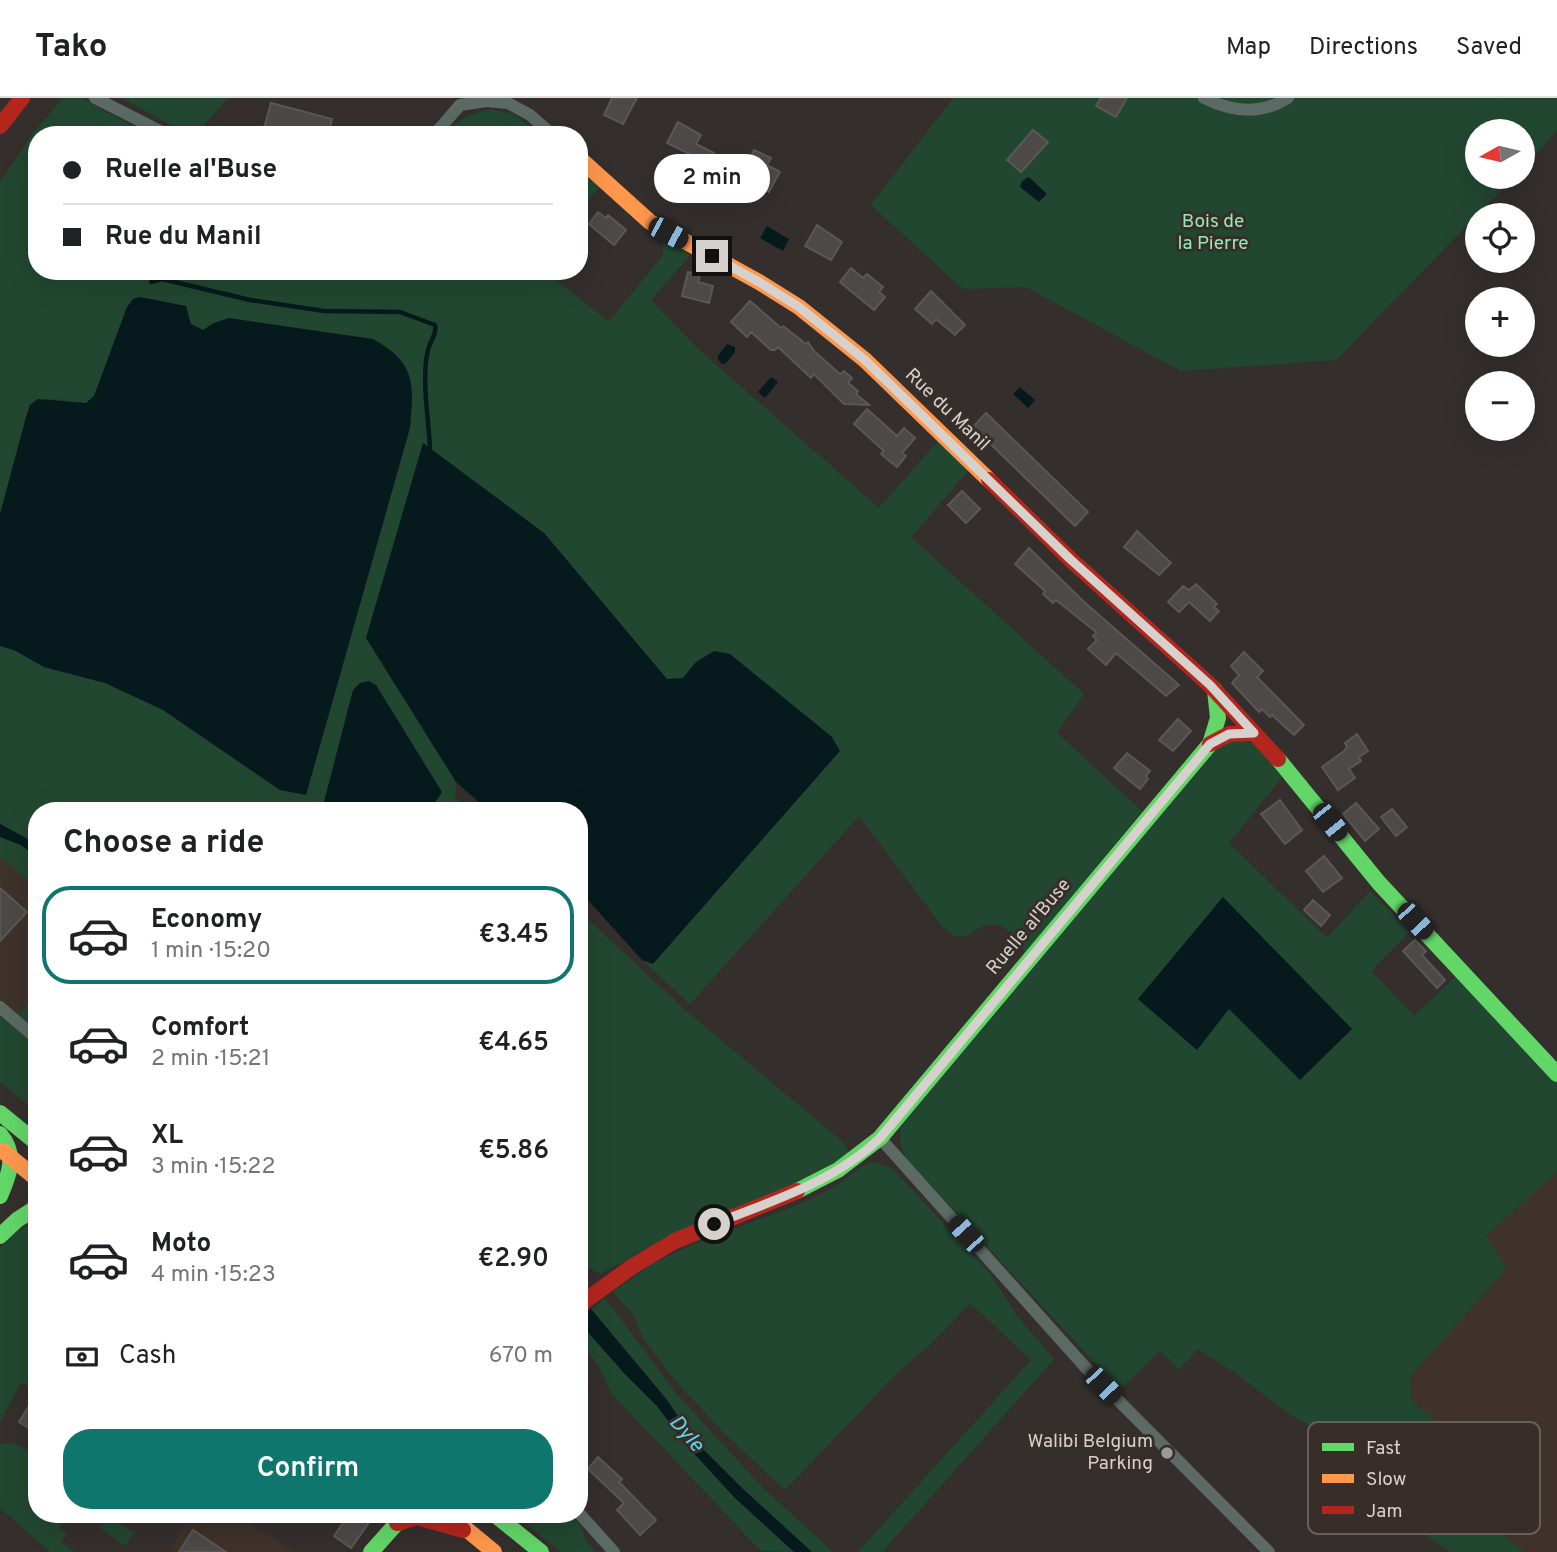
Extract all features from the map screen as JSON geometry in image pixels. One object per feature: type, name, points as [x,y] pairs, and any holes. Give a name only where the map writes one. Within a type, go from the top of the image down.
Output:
[{"type":"main road","points":[[0,126],[22,98]]},
{"type":"main road","name":"Rue du Manil","points":[[588,166],[650,222],[799,307],[865,360],[1070,559],[1214,690],[1282,763],[1379,883],[1557,1074]]},
{"type":"main road","name":"Ruelle al'Buse","points":[[588,1299],[618,1275],[659,1249],[828,1177],[863,1154],[880,1138],[1210,744],[1218,718],[1214,690]]},
{"type":"main road","points":[[1210,744],[1229,734],[1254,733]]},
{"type":"main road","points":[[0,1114],[28,1136]]},
{"type":"main road","points":[[0,1134],[9,1143],[0,1196]]},
{"type":"main road","points":[[6,1154],[28,1172]]},
{"type":"main road","points":[[0,1236],[28,1213]]},
{"type":"main road","points":[[371,1552],[394,1523]]},
{"type":"main road","points":[[439,1523],[469,1531]]},
{"type":"main road","points":[[459,1523],[494,1552]]},
{"type":"main road","points":[[505,1523],[541,1552]]},
{"type":"street","points":[[94,98],[151,126]]},
{"type":"street","points":[[1204,98],[1221,106],[1244,110],[1266,108],[1288,98]]},
{"type":"street","points":[[442,126],[461,101],[508,103],[530,115],[543,126]]},
{"type":"street","points":[[0,1007],[28,1031]]},
{"type":"street","points":[[880,1138],[1086,1368],[1269,1552]]},
{"type":"street","points":[[588,1523],[614,1552]]},
{"type":"shaded area","points":[[0,857],[28,881],[28,1004],[10,1023],[0,1015]]},
{"type":"shaded area","points":[[1557,1172],[1557,1552],[1524,1552],[1503,1534],[1540,1534],[1540,1422],[1438,1422],[1412,1401],[1410,1377],[1506,1269],[1486,1236]]},
{"type":"shaded area","points":[[186,1523],[249,1523],[295,1552],[168,1552]]},
{"type":"green space","points":[[63,98],[81,98],[133,126],[39,126]]},
{"type":"green space","points":[[122,98],[228,98],[203,126],[173,126]]},
{"type":"green space","name":"Bois de la Pierre","points":[[953,98],[1557,98],[1557,131],[1535,155],[1535,119],[1465,119],[1465,189],[1502,189],[1489,203],[1465,203],[1465,227],[1336,360],[1181,371],[1026,287],[963,289],[871,205]]},
{"type":"green space","points":[[491,109],[513,114],[530,126],[453,126]]},
{"type":"green space","points":[[28,140],[28,280],[556,280],[609,322],[663,255],[663,238],[690,255],[651,300],[696,347],[879,508],[938,441],[969,470],[911,537],[1084,694],[1057,733],[1142,811],[1025,953],[1013,936],[1000,926],[985,926],[967,936],[955,936],[942,926],[859,816],[690,1004],[642,960],[653,964],[696,662],[683,679],[667,679],[544,533],[423,443],[456,782],[455,798],[460,802],[435,802],[442,792],[353,690],[324,802],[28,802],[28,839],[0,824],[0,646],[14,650],[44,667],[105,683],[163,710],[280,790],[214,323],[203,330],[140,297],[133,299],[127,307],[94,396],[86,403],[50,399],[30,405],[0,514],[0,182]]},
{"type":"green space","points":[[588,174],[601,185],[588,201]]},
{"type":"green space","points":[[1242,739],[1255,745],[1283,776],[1229,843],[1327,938],[1370,891],[1409,932],[1371,971],[1414,1016],[1456,976],[1557,1080],[1557,1172],[1486,1236],[1507,1268],[1410,1377],[1412,1401],[1438,1422],[1308,1422],[1308,1425],[1198,1349],[1179,1370],[1160,1350],[1120,1390],[906,1159],[900,1142],[901,1126],[1217,743]],"holes":[[[1229,1008],[1352,1029],[1300,1079]]]},
{"type":"green space","points":[[0,837],[28,850],[28,881],[0,857]]},
{"type":"green space","points":[[588,919],[684,1009],[845,1144],[850,1155],[825,1172],[651,1246],[600,1274],[588,1268]]},
{"type":"green space","points":[[28,1004],[28,1105],[0,1082],[0,1015],[10,1023]]},
{"type":"green space","points":[[875,1162],[893,1169],[992,1276],[1017,1316],[1054,1359],[882,1552],[858,1552],[1031,1360],[970,1303],[932,1343],[898,1372],[785,1490],[724,1433],[674,1379],[644,1339],[632,1313],[613,1292],[652,1264],[694,1244],[798,1205],[833,1188],[866,1164]]},
{"type":"green space","points":[[28,1224],[28,1386],[21,1382],[0,1422],[0,1248]]},
{"type":"green space","points":[[605,1298],[675,1392],[764,1489],[833,1552],[812,1552],[694,1440],[667,1400],[591,1309]]},
{"type":"green space","points":[[588,1332],[657,1406],[687,1446],[735,1498],[794,1552],[761,1551],[611,1393],[598,1365],[588,1352]]},
{"type":"green space","points":[[13,1443],[28,1450],[28,1523],[62,1523],[59,1528],[67,1534],[61,1542],[75,1552],[50,1552],[0,1508],[0,1444]]},
{"type":"green space","points":[[104,1523],[118,1523],[134,1533],[125,1546],[100,1528]]},
{"type":"green space","points":[[525,1523],[578,1523],[587,1541],[597,1552],[561,1552]]},
{"type":"green space","points":[[1424,1534],[1502,1534],[1524,1552],[1451,1552]]},
{"type":"water","points":[[1029,177],[1047,194],[1039,202],[1020,187],[1022,181]]},
{"type":"water","points":[[767,226],[789,239],[783,251],[760,238]]},
{"type":"water","points":[[140,297],[186,306],[191,324],[203,330],[229,318],[373,339],[397,357],[409,376],[412,398],[410,428],[306,795],[280,790],[163,710],[105,683],[44,667],[14,650],[0,646],[0,514],[30,405],[38,399],[86,403],[94,396],[127,307],[133,299]]},
{"type":"water","points":[[727,344],[735,347],[735,352],[722,364],[718,356]]},
{"type":"water","points":[[771,377],[778,382],[765,398],[758,392]]},
{"type":"water","points":[[1020,387],[1035,400],[1028,408],[1013,394]]},
{"type":"water","points":[[423,443],[544,533],[667,679],[683,678],[696,662],[714,651],[730,654],[832,737],[840,751],[653,964],[642,960],[588,900],[588,802],[479,802],[456,782],[366,638]]},
{"type":"water","points":[[369,681],[376,685],[442,792],[435,802],[324,802],[353,690],[360,683]]},
{"type":"water","points":[[0,824],[28,839],[28,850],[21,845],[0,837]]},
{"type":"water","points":[[1223,897],[1352,1029],[1300,1080],[1229,1009],[1197,1050],[1138,999]]},
{"type":"water","name":"Dyle","points":[[591,1309],[667,1400],[694,1440],[812,1552],[794,1552],[735,1498],[687,1446],[657,1406],[588,1332],[588,1311]]},
{"type":"building","points":[[612,98],[637,98],[623,124],[604,115]]},
{"type":"building","points":[[1101,98],[1127,98],[1116,117],[1096,106]]},
{"type":"building","points":[[271,103],[332,119],[330,126],[265,126]]},
{"type":"building","points":[[678,122],[701,135],[696,144],[714,153],[712,157],[729,167],[714,193],[699,184],[704,174],[695,169],[700,159],[667,143]]},
{"type":"building","points":[[1033,130],[1048,142],[1021,172],[1007,160]]},
{"type":"building","points":[[754,150],[771,158],[767,165],[780,172],[769,192],[741,178]]},
{"type":"building","points":[[598,212],[606,218],[608,215],[626,230],[614,245],[589,224]]},
{"type":"building","points":[[817,225],[842,242],[831,260],[805,246]]},
{"type":"building","points":[[851,268],[863,278],[867,274],[883,287],[879,292],[885,297],[874,310],[840,282]]},
{"type":"building","points":[[688,272],[700,275],[698,282],[713,286],[709,303],[682,296]]},
{"type":"building","points":[[931,291],[965,325],[955,335],[936,319],[932,324],[915,309]]},
{"type":"building","points":[[750,301],[781,328],[783,326],[806,344],[808,342],[814,351],[840,374],[844,371],[852,378],[848,383],[858,391],[856,394],[869,405],[844,404],[814,374],[811,378],[778,347],[771,350],[751,332],[747,337],[731,322]]},
{"type":"building","points":[[867,409],[897,436],[904,428],[915,438],[902,453],[906,456],[897,467],[881,454],[884,451],[854,424]]},
{"type":"building","points":[[986,413],[1088,512],[1075,526],[973,427]]},
{"type":"building","points":[[962,491],[980,509],[966,523],[948,505]]},
{"type":"building","points":[[1137,531],[1171,563],[1159,575],[1124,547]]},
{"type":"building","points":[[1029,548],[1083,601],[1179,685],[1166,696],[1116,653],[1106,665],[1088,649],[1097,640],[1093,636],[1096,632],[1056,600],[1053,603],[1043,594],[1045,591],[1015,564]]},
{"type":"building","points":[[1196,584],[1217,604],[1214,607],[1219,611],[1210,621],[1189,602],[1179,612],[1168,602],[1183,586],[1189,590]]},
{"type":"building","points":[[1244,652],[1263,671],[1257,677],[1304,725],[1294,735],[1272,715],[1270,717],[1262,709],[1259,712],[1232,683],[1239,675],[1231,666]]},
{"type":"building","points":[[1178,719],[1191,731],[1173,751],[1159,740]]},
{"type":"building","points":[[1357,734],[1368,751],[1359,757],[1361,761],[1349,769],[1355,778],[1338,790],[1322,767],[1344,751],[1347,747],[1345,743]]},
{"type":"building","points":[[1127,753],[1150,771],[1146,776],[1148,779],[1140,789],[1114,768]]},
{"type":"building","points":[[1280,800],[1302,830],[1285,844],[1261,814]]},
{"type":"building","points":[[1356,803],[1379,829],[1365,841],[1343,814]]},
{"type":"building","points":[[1392,809],[1407,827],[1396,836],[1381,817]]},
{"type":"building","points":[[1324,856],[1342,878],[1323,892],[1306,871]]},
{"type":"building","points":[[0,888],[27,912],[0,941]]},
{"type":"building","points":[[1313,900],[1330,915],[1321,926],[1304,910]]},
{"type":"building","points":[[1415,940],[1426,951],[1422,955],[1445,980],[1437,988],[1403,951]]},
{"type":"building","points":[[28,1408],[28,1428],[19,1422]]},
{"type":"building","points":[[598,1457],[622,1479],[619,1482],[656,1520],[640,1535],[617,1510],[624,1503],[588,1469]]},
{"type":"building","points":[[343,1523],[369,1523],[351,1548],[334,1536]]},
{"type":"building","points":[[193,1530],[226,1552],[179,1552]]},
{"type":"waterway","points":[[151,282],[158,280]]},
{"type":"waterway","points":[[166,280],[250,300],[324,311],[400,312],[435,325],[425,374],[430,449]]},
{"type":"traffic: fast","points":[[797,1191],[838,1170],[880,1138],[1210,744],[1218,718],[1215,690]]},
{"type":"traffic: fast","points":[[1278,759],[1379,883],[1557,1074]]},
{"type":"traffic: fast","points":[[0,1113],[28,1136]]},
{"type":"traffic: fast","points":[[0,1134],[9,1149],[10,1157],[7,1180],[0,1196]]},
{"type":"traffic: fast","points":[[0,1236],[28,1213]]},
{"type":"traffic: fast","points":[[371,1552],[397,1523]]},
{"type":"traffic: fast","points":[[505,1523],[541,1552]]},
{"type":"traffic: slow","points":[[588,166],[650,222],[799,307],[865,360],[989,480]]},
{"type":"traffic: slow","points":[[3,1151],[28,1172]]},
{"type":"traffic: slow","points":[[459,1523],[494,1552]]},
{"type":"traffic: jam","points":[[0,126],[22,98]]},
{"type":"traffic: jam","points":[[989,480],[1070,559],[1210,685],[1278,759]]},
{"type":"traffic: jam","points":[[1210,744],[1229,734],[1254,733]]},
{"type":"traffic: jam","points":[[588,1298],[633,1266],[675,1241],[797,1191]]},
{"type":"traffic: jam","points":[[438,1523],[463,1530]]},
{"type":"place","name":"Walibi Belgium Parking","points":[[1167,1453]]},
{"type":"route","points":[[712,256],[799,307],[865,360],[1070,559],[1210,685],[1254,733],[1229,734],[1210,744],[880,1138],[863,1154],[828,1177],[714,1224]]}]
